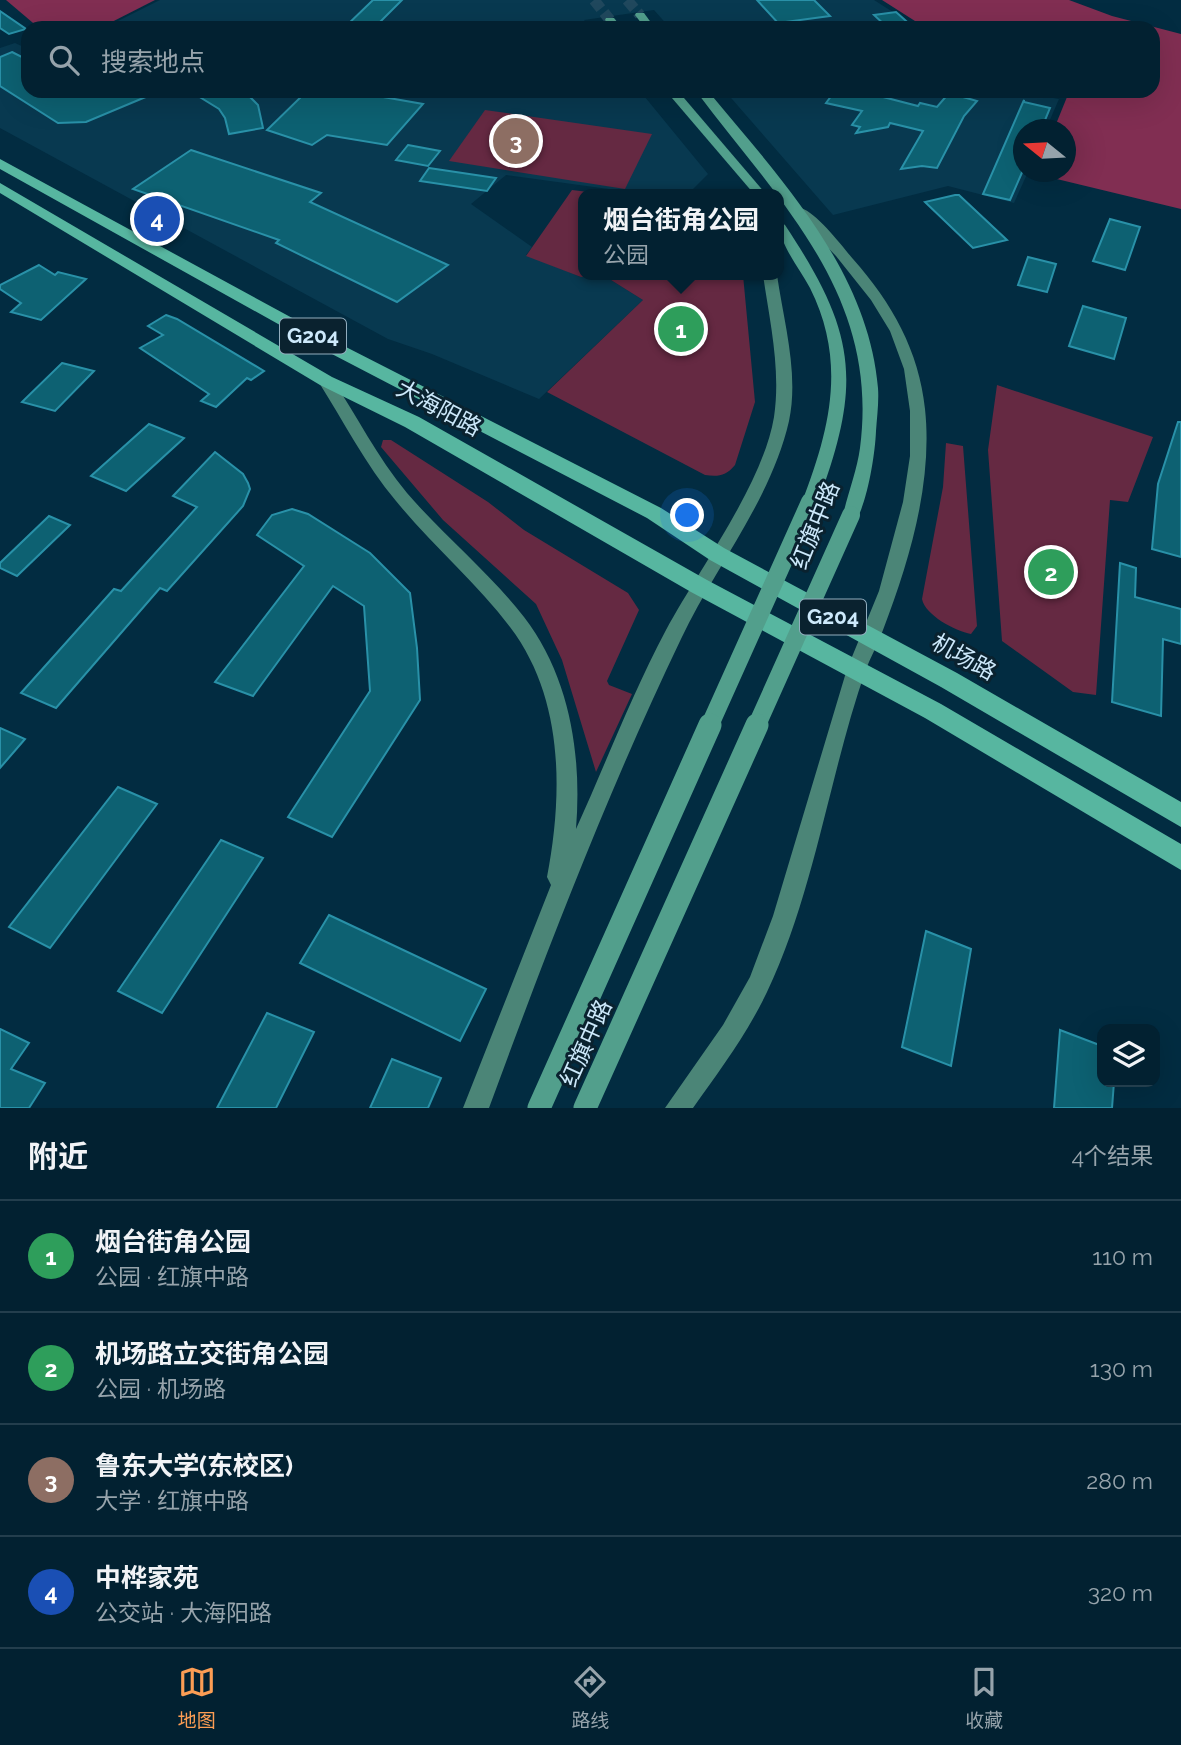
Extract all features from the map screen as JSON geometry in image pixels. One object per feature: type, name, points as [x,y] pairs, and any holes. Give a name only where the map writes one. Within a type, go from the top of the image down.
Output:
[{"type":"highway","name":"大海阳路","points":[[0,163],[435,402],[631,501],[717,554]]},
{"type":"highway","name":"大海阳路","points":[[0,187],[326,381],[412,422],[608,531],[699,586],[858,669]]},
{"type":"highway","name":"机场路","points":[[717,554],[950,680],[1181,815]]},
{"type":"highway","name":"G204","points":[[858,669],[965,729],[1181,858]]},
{"type":"main road","points":[[640,15],[645,21]]},
{"type":"main road","points":[[678,98],[755,189]]},
{"type":"main road","name":"红旗中路","points":[[708,98],[782,189]]},
{"type":"main road","name":"红旗中路","points":[[585,1108],[851,514],[862,479],[873,408],[870,366],[861,328],[830,262],[801,212],[784,191]]},
{"type":"main road","points":[[678,1108],[732,1034],[754,995],[784,916],[858,669],[872,638],[904,535],[917,485],[920,438],[908,360],[898,333],[885,311],[836,246],[801,212]]},
{"type":"main road","name":"红旗中路","points":[[539,1108],[820,479],[836,402],[839,360],[834,329],[804,264],[784,233]]},
{"type":"main road","points":[[476,1108],[552,907],[660,664],[699,586],[759,482],[785,401],[782,348],[771,280]]},
{"type":"main road","points":[[326,381],[386,477],[519,624],[551,687],[566,761],[568,812],[552,907]]},
{"type":"shaded area","points":[[6,0],[155,0],[114,21],[31,21]]},
{"type":"shaded area","points":[[160,0],[874,0],[907,21],[664,21],[654,10],[585,21],[118,21]]},
{"type":"shaded area","points":[[882,0],[1069,0],[1131,21],[915,21]]},
{"type":"shaded area","points":[[1160,29],[1181,34],[1181,209],[1069,182],[1076,182],[1076,119],[1058,119],[1067,98],[1160,98]]},
{"type":"shaded area","points":[[15,43],[21,46],[21,98],[646,98],[708,174],[693,189],[608,189],[506,175],[471,204],[532,247],[526,255],[578,276],[578,280],[611,280],[643,300],[539,399],[432,354],[388,339],[0,128],[0,48]]},
{"type":"shaded area","points":[[731,98],[1059,99],[1050,119],[1013,119],[1013,182],[1023,182],[1014,203],[948,186],[833,215]]},
{"type":"shaded area","points":[[485,110],[652,134],[625,189],[449,161]]},
{"type":"shaded area","points":[[572,190],[578,191],[578,276],[526,256]]},
{"type":"shaded area","points":[[611,280],[743,280],[755,402],[735,465],[725,474],[705,475],[547,392],[643,300]]},
{"type":"shaded area","points":[[997,385],[1153,437],[1128,502],[1110,500],[1096,695],[1073,692],[1002,641],[988,450]]},
{"type":"shaded area","points":[[383,440],[391,440],[488,502],[524,530],[628,593],[639,610],[607,681],[609,685],[632,694],[596,772],[562,660],[536,604],[443,520],[381,447]]},
{"type":"shaded area","points":[[946,443],[963,446],[977,626],[971,634],[942,621],[929,611],[922,599],[943,487]]},
{"type":"building","points":[[373,0],[402,0],[381,21],[351,21]]},
{"type":"building","points":[[757,0],[814,0],[830,16],[793,21],[776,21]]},
{"type":"building","points":[[0,11],[21,26],[21,30],[9,34],[0,28]]},
{"type":"building","points":[[896,12],[906,21],[880,21],[874,15]]},
{"type":"building","points":[[12,52],[21,56],[21,98],[143,98],[86,122],[58,123],[0,86],[0,57]]},
{"type":"building","points":[[201,98],[251,98],[258,105],[263,128],[229,134],[225,118],[219,109]]},
{"type":"building","points":[[300,98],[389,98],[423,104],[387,145],[327,135],[312,145],[267,130]]},
{"type":"building","points":[[830,98],[887,98],[918,106],[920,103],[937,107],[945,98],[977,101],[964,116],[937,168],[922,166],[901,169],[923,131],[890,123],[888,127],[856,133],[860,127],[852,125],[862,111],[826,103]]},
{"type":"building","points":[[1024,100],[1050,108],[1046,119],[1016,119]]},
{"type":"building","points":[[1013,125],[1013,182],[1018,182],[1010,200],[983,194]]},
{"type":"building","points":[[408,145],[440,151],[428,166],[396,160]]},
{"type":"building","points":[[191,150],[321,193],[310,202],[448,265],[397,302],[276,243],[279,240],[133,189]]},
{"type":"building","points":[[429,168],[496,178],[487,191],[420,181]]},
{"type":"building","points":[[959,195],[1007,240],[973,248],[925,202]]},
{"type":"building","points":[[1110,219],[1140,227],[1125,270],[1093,261]]},
{"type":"building","points":[[1028,257],[1056,264],[1047,292],[1018,285]]},
{"type":"building","points":[[39,265],[55,275],[58,272],[86,279],[41,320],[11,312],[21,303],[0,289],[0,285]]},
{"type":"building","points":[[1083,306],[1126,318],[1114,359],[1069,346]]},
{"type":"building","points":[[166,315],[264,371],[251,380],[247,378],[216,407],[201,401],[209,394],[140,348],[163,335],[148,326]]},
{"type":"building","points":[[62,363],[94,371],[55,411],[22,402]]},
{"type":"building","points":[[1178,422],[1181,422],[1181,557],[1152,549],[1158,484]]},
{"type":"building","points":[[149,424],[184,438],[126,491],[91,476]]},
{"type":"building","points":[[215,452],[243,474],[248,483],[250,489],[243,506],[167,591],[160,588],[56,708],[21,693],[114,589],[121,591],[197,507],[173,496]]},
{"type":"building","points":[[292,509],[308,514],[370,553],[410,593],[417,648],[420,700],[332,837],[288,817],[370,691],[364,606],[333,586],[253,696],[215,682],[304,566],[257,535],[272,515]]},
{"type":"building","points":[[49,516],[70,525],[17,576],[0,568],[0,563]]},
{"type":"building","points":[[1120,563],[1136,568],[1135,597],[1181,609],[1181,644],[1163,639],[1161,716],[1112,702]]},
{"type":"building","points":[[0,728],[25,739],[0,768]]},
{"type":"building","points":[[118,787],[157,804],[50,948],[9,927]]},
{"type":"building","points":[[221,840],[263,858],[162,1013],[118,991]]},
{"type":"building","points":[[329,915],[486,989],[460,1041],[300,963]]},
{"type":"building","points":[[926,931],[971,949],[951,1066],[902,1047]]},
{"type":"building","points":[[267,1013],[314,1032],[276,1108],[217,1108]]},
{"type":"building","points":[[0,1029],[29,1043],[11,1069],[45,1083],[29,1108],[0,1108]]},
{"type":"building","points":[[1060,1030],[1097,1044],[1097,1087],[1114,1087],[1112,1108],[1054,1108]]},
{"type":"building","points":[[392,1059],[441,1078],[428,1108],[370,1108]]},
{"type":"tunnel","points":[[594,0],[610,20]]},
{"type":"tunnel","points":[[627,0],[640,15]]},
{"type":"place","name":"鲁东大学(东校区)","points":[[516,141]]},
{"type":"place","name":"中桦家苑","points":[[157,219]]},
{"type":"place","name":"烟台街角公园","points":[[681,329]]},
{"type":"place","name":"机场路立交街角公园","points":[[1051,572]]}]
